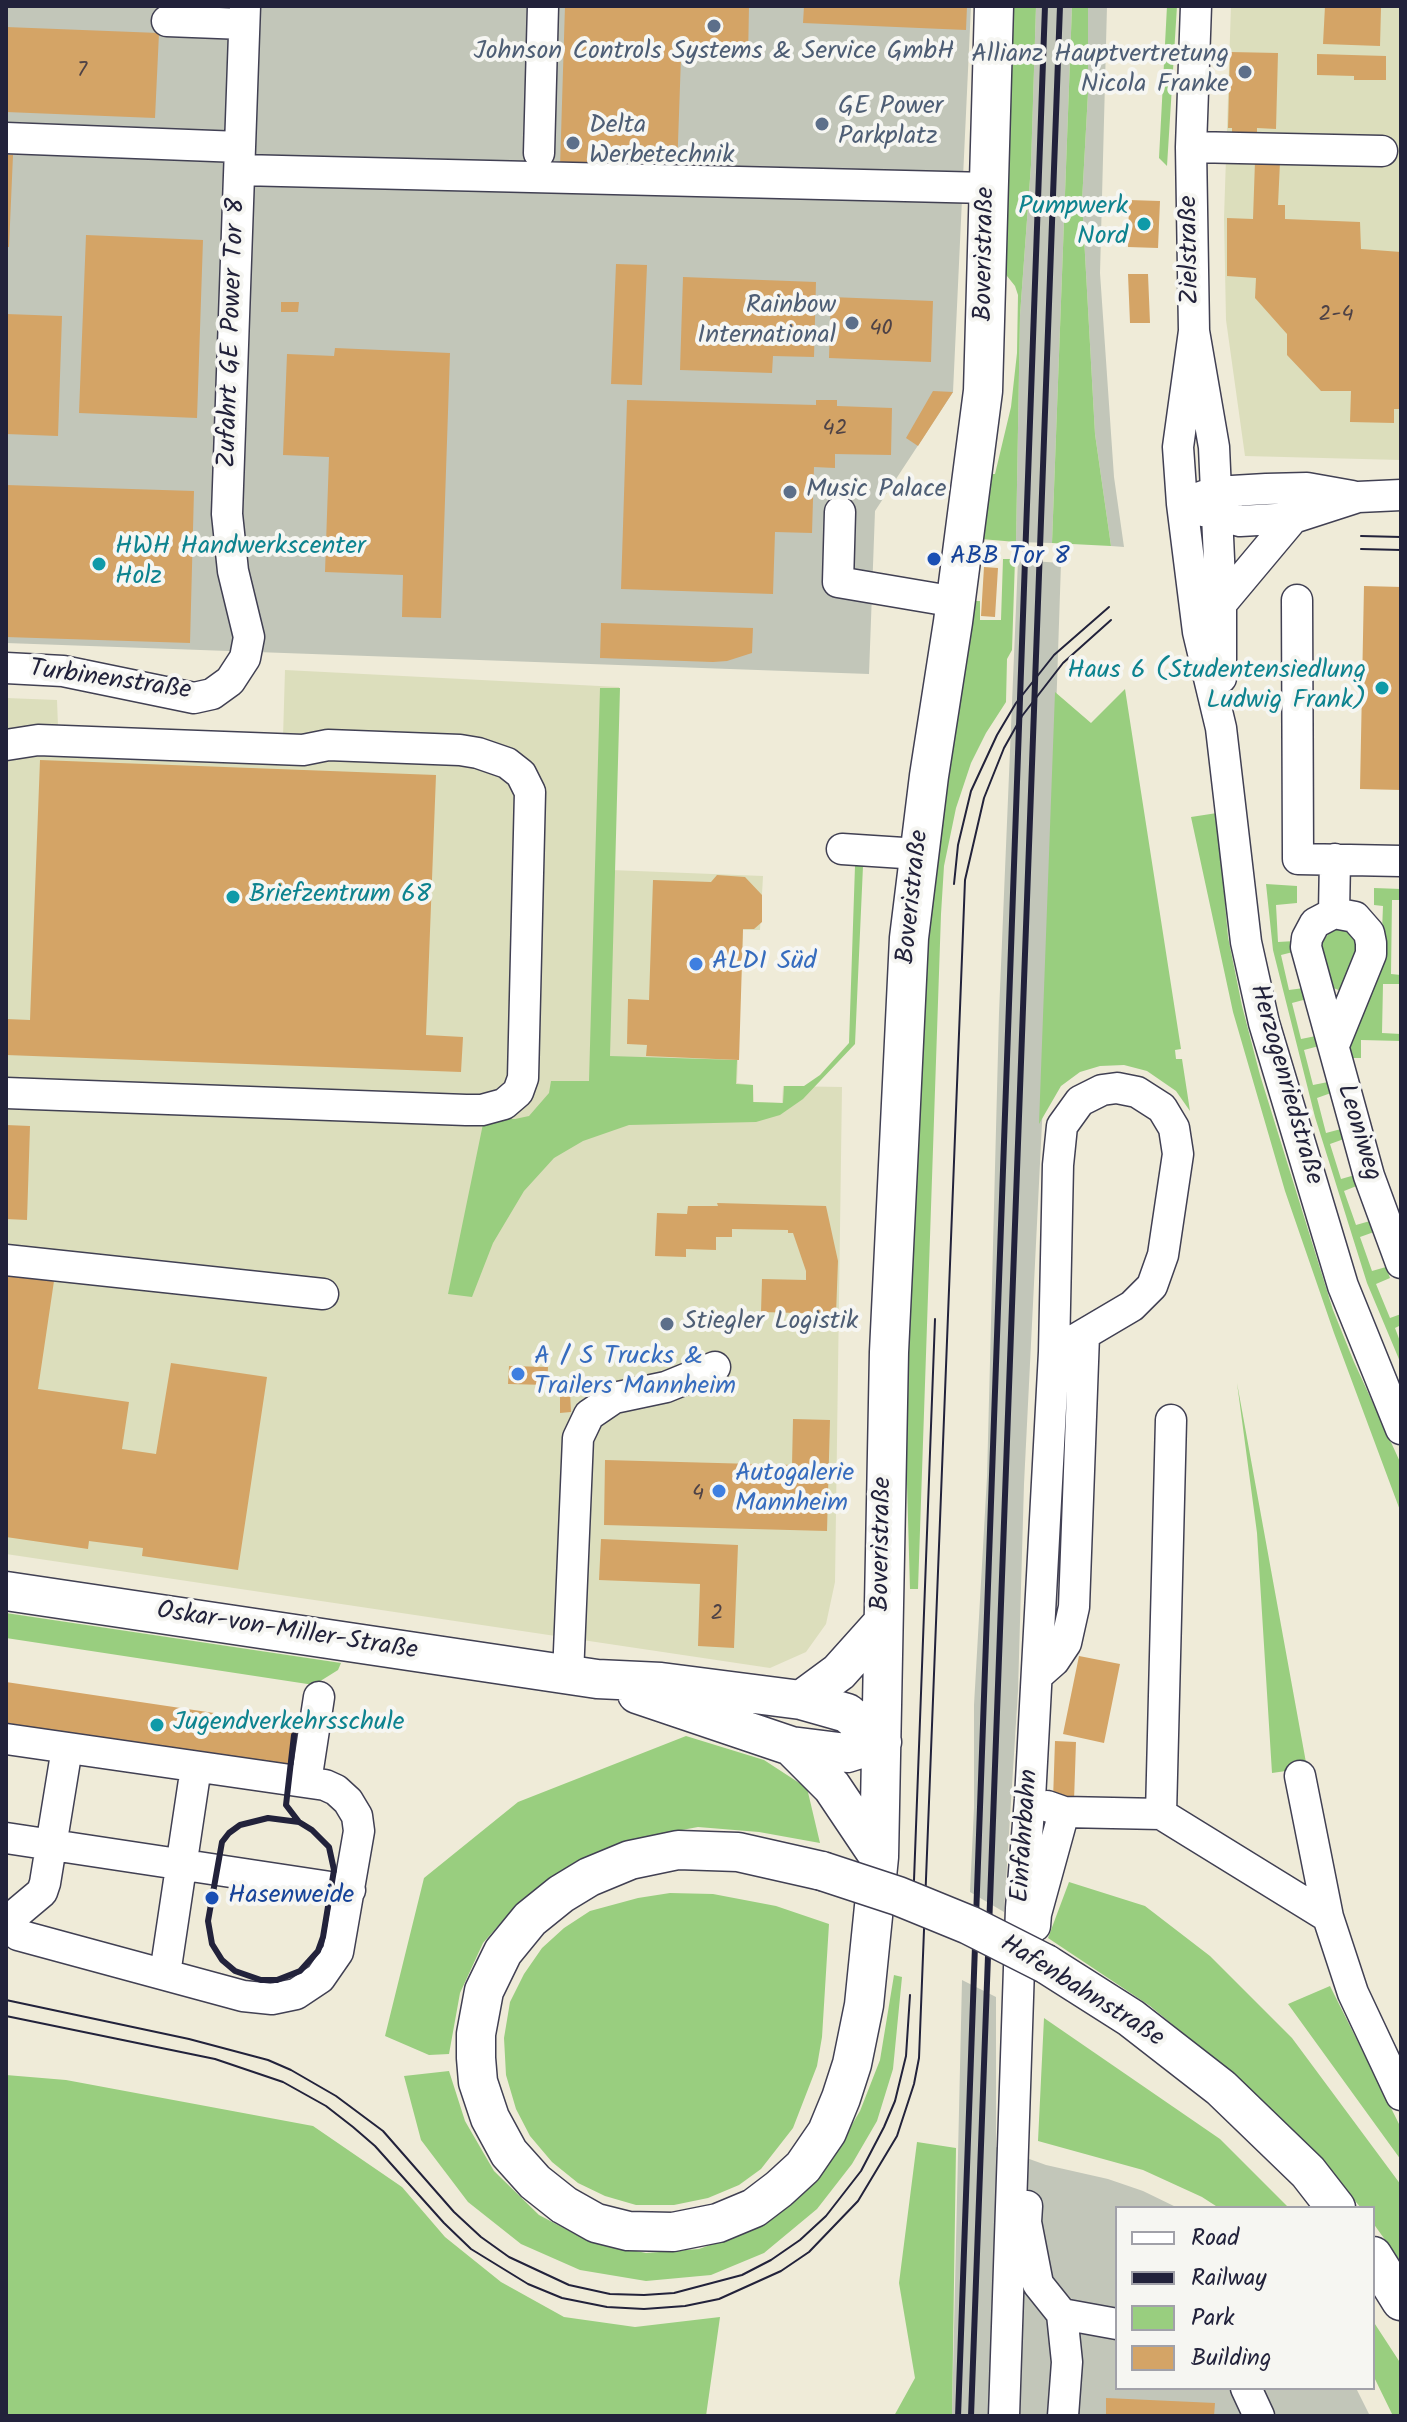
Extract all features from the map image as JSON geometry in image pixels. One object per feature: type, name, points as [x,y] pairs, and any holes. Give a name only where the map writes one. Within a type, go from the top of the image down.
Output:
[{"type":"main road","name":"Boveristraße","points":[[822,1871],[738,1852],[678,1850],[630,1860],[589,1877],[530,1919],[503,1952],[484,1991],[476,2034],[478,2082],[490,2118],[509,2153],[535,2182],[564,2205],[596,2223],[628,2231],[673,2232],[718,2223],[754,2208],[803,2167],[827,2132],[852,2064],[864,2005],[879,1857],[889,1352],[909,938],[983,391],[994,6]]},
{"type":"main road","name":"Oskar-von-Miller-Straße","points":[[6,1591],[582,1677],[661,1682],[801,1700],[847,1713],[882,1742]]},
{"type":"main road","points":[[801,1700],[839,1672],[882,1624]]},
{"type":"main road","name":"Oskar-von-Miller-Straße","points":[[582,1677],[791,1746],[847,1753],[882,1742]]},
{"type":"main road","points":[[791,1746],[832,1787],[879,1857]]},
{"type":"main road","name":"Hafenbahnstraße","points":[[822,1871],[898,1896],[969,1925],[1046,1964],[1131,2018],[1221,2088],[1308,2172],[1334,2206]]},
{"type":"main road","points":[[1375,2259],[1401,2301]]},
{"type":"street","points":[[539,153],[543,6]]},
{"type":"street","name":"Zielstraße","points":[[1196,6],[1191,147],[1194,331],[1214,447],[1215,503]]},
{"type":"street","points":[[167,21],[244,15]]},
{"type":"street","name":"Zufahrt GE Power Tor 8","points":[[244,15],[227,514],[233,571],[249,637],[245,658]]},
{"type":"street","points":[[6,138],[240,159],[988,188]]},
{"type":"street","points":[[1191,147],[1382,151]]},
{"type":"street","name":"Herzogenriedstraße","points":[[1194,331],[1178,447],[1198,632],[1221,728]]},
{"type":"street","points":[[1182,504],[1215,503],[1307,488],[1358,497],[1401,495]]},
{"type":"street","points":[[1215,503],[1240,521],[1293,518],[1358,497]]},
{"type":"street","name":"Herzogenriedstraße","points":[[1215,503],[1221,604],[1221,728],[1246,942],[1264,1023],[1343,1286],[1401,1429]]},
{"type":"street","points":[[840,512],[838,582],[956,602]]},
{"type":"street","points":[[1221,604],[1293,518]]},
{"type":"street","points":[[1297,600],[1298,859],[1401,861]]},
{"type":"street","name":"Turbinenstraße","points":[[6,668],[63,671],[194,698],[212,694],[230,681],[245,658]]},
{"type":"street","points":[[6,745],[38,740],[303,750],[328,745],[460,750],[507,763],[521,774],[530,792],[523,1078],[518,1092],[504,1104],[482,1110],[466,1110],[6,1093]]},
{"type":"street","points":[[842,849],[919,854]]},
{"type":"street","points":[[1334,1045],[1371,954],[1369,933],[1355,917],[1334,913],[1335,859]]},
{"type":"street","name":"Leoniweg","points":[[1334,913],[1315,923],[1306,947],[1369,1176],[1401,1263]]},
{"type":"street","name":"Einfahrbahn","points":[[1004,2416],[1021,1908],[1030,1799],[1054,1352],[1058,1165],[1062,1126],[1080,1101],[1102,1090],[1117,1088],[1137,1092],[1162,1108],[1174,1128],[1178,1154],[1163,1255],[1152,1286],[1132,1306],[1054,1352]]},
{"type":"street","points":[[6,1260],[323,1294]]},
{"type":"street","points":[[1037,1676],[1054,1661],[1066,1643],[1074,1607],[1084,1335]]},
{"type":"street","points":[[582,1677],[578,1438],[589,1415],[614,1398],[666,1387],[715,1367]]},
{"type":"street","points":[[1161,1814],[1171,1420]]},
{"type":"street","points":[[306,1782],[319,1697]]},
{"type":"street","points":[[6,1739],[306,1782],[336,1790],[348,1801],[357,1816],[359,1831],[338,1952],[320,1978],[296,1994],[272,1999],[243,1996],[12,1925],[42,1892],[67,1748]]},
{"type":"street","points":[[165,1974],[196,1767]]},
{"type":"street","points":[[1300,1776],[1328,1917],[1353,1993],[1401,2095]]},
{"type":"street","points":[[1030,1799],[1064,1812],[1161,1814],[1328,1917]]},
{"type":"street","points":[[1063,2416],[1067,2362],[1062,2314],[1038,2284],[1026,2222],[1036,1914],[1064,1812]]},
{"type":"street","points":[[6,1838],[350,1890]]},
{"type":"street","points":[[1062,2314],[1115,2324]]},
{"type":"street","points":[[1247,2390],[1259,2416]]},
{"type":"shaded area","points":[[6,6],[971,6],[953,392],[875,511],[869,674],[6,643]]},
{"type":"shaded area","points":[[1036,6],[1072,6],[1052,543],[1016,542],[1020,315],[1031,165]]},
{"type":"shaded area","points":[[1088,6],[1107,6],[1100,273],[1114,477],[1124,547],[1111,546],[1095,434],[1082,201],[1088,93]]},
{"type":"shaded area","points":[[1231,6],[1401,6],[1401,460],[1245,456],[1226,320],[1224,218]]},
{"type":"shaded area","points":[[1018,560],[1061,563],[1043,1103],[1024,1484],[1018,1691],[1004,1912],[970,1892],[974,1705],[987,1477],[999,1013]]},
{"type":"shaded area","points":[[285,670],[619,687],[611,870],[763,876],[760,930],[743,930],[737,1083],[753,1085],[754,1102],[782,1103],[783,1086],[842,1087],[835,1582],[826,1624],[806,1652],[770,1668],[6,1554],[6,698],[57,700],[58,726],[283,738]]},
{"type":"shaded area","points":[[962,1980],[996,1997],[996,2147],[1046,2165],[1108,2179],[1174,2206],[1115,2206],[1115,2390],[1357,2390],[1370,2416],[952,2416]]},
{"type":"green space","points":[[1011,6],[1036,6],[1031,165],[1020,315],[1016,542],[981,539],[987,474],[995,474],[1011,407],[1017,353],[1018,295],[1003,271],[1003,188],[1012,67]]},
{"type":"green space","points":[[1072,6],[1088,6],[1088,93],[1082,201],[1095,434],[1111,546],[1052,543]]},
{"type":"green space","points":[[1167,6],[1177,6],[1167,166],[1159,158]]},
{"type":"green space","points":[[1003,559],[1015,559],[1012,650],[1007,659],[1006,702],[971,763],[956,808],[944,866],[918,1589],[910,1589],[905,1414],[924,938],[973,601],[980,601],[980,620],[1001,620]]},
{"type":"green space","points":[[600,688],[620,688],[610,1056],[737,1060],[736,1084],[753,1085],[753,1102],[783,1103],[784,1086],[804,1086],[820,1075],[849,1043],[855,866],[863,866],[855,1044],[803,1099],[780,1115],[756,1122],[629,1125],[583,1141],[554,1158],[524,1191],[493,1243],[472,1297],[448,1294],[484,1119],[529,1116],[549,1093],[551,1081],[589,1081]]},
{"type":"green space","points":[[1125,689],[1181,1049],[1175,1050],[1176,1059],[1182,1059],[1190,1111],[1176,1091],[1147,1071],[1124,1065],[1100,1066],[1080,1072],[1061,1086],[1039,1124],[1055,692],[1091,723]]},
{"type":"green space","points":[[1217,813],[1228,937],[1260,1075],[1333,1310],[1401,1464],[1401,1513],[1285,1191],[1233,1012],[1191,817]]},
{"type":"green space","points":[[1266,884],[1297,886],[1297,903],[1276,905],[1278,942],[1295,941],[1297,951],[1281,955],[1289,990],[1304,988],[1307,999],[1292,1003],[1301,1039],[1316,1036],[1319,1046],[1304,1050],[1313,1085],[1328,1082],[1331,1093],[1317,1098],[1326,1133],[1341,1129],[1344,1139],[1330,1144],[1341,1179],[1355,1175],[1359,1185],[1344,1191],[1356,1225],[1370,1221],[1374,1232],[1360,1237],[1372,1271],[1386,1267],[1390,1278],[1376,1284],[1390,1318],[1401,1314],[1401,1325],[1395,1328],[1401,1344],[1401,1364],[1367,1283],[1315,1117],[1273,950]]},
{"type":"green space","points":[[1374,888],[1401,889],[1401,900],[1392,900],[1391,974],[1401,975],[1401,984],[1383,984],[1382,1033],[1401,1034],[1401,1041],[1361,1040],[1361,1058],[1349,1058],[1348,1040],[1382,931],[1383,906],[1374,905]]},
{"type":"green space","points":[[1343,927],[1363,942],[1341,991],[1331,987],[1321,945],[1330,931]]},
{"type":"green space","points":[[1237,1383],[1307,1768],[1272,1773],[1257,1533]]},
{"type":"green space","points":[[6,1613],[341,1663],[338,1670],[314,1685],[6,1638]]},
{"type":"green space","points":[[686,1736],[764,1760],[807,1788],[820,1843],[759,1832],[698,1827],[633,1839],[575,1862],[520,1901],[483,1943],[460,1993],[449,2054],[429,2055],[385,2036],[424,1878],[518,1802]]},
{"type":"green space","points":[[1069,1882],[1145,1906],[1210,1956],[1292,2038],[1401,2185],[1401,2262],[1375,2226],[1375,2206],[1359,2206],[1321,2160],[1240,2080],[1150,2006],[1048,1938]]},
{"type":"green space","points":[[670,1893],[713,1894],[776,1906],[829,1924],[822,2037],[817,2066],[793,2128],[761,2169],[739,2185],[708,2198],[674,2205],[636,2205],[605,2196],[578,2183],[552,2162],[530,2136],[516,2109],[506,2075],[504,2038],[510,2002],[524,1974],[542,1948],[564,1928],[590,1911]]},
{"type":"green space","points":[[894,1975],[902,1977],[893,2069],[877,2121],[852,2164],[817,2209],[764,2253],[711,2275],[646,2281],[580,2270],[521,2244],[468,2202],[421,2140],[404,2076],[449,2071],[465,2121],[494,2171],[539,2215],[588,2241],[646,2253],[699,2249],[749,2231],[799,2194],[835,2153],[860,2111],[880,2060]]},
{"type":"green space","points":[[1330,1986],[1401,2128],[1401,2160],[1288,2004]]},
{"type":"green space","points":[[1044,2018],[1220,2139],[1287,2206],[1216,2206],[1143,2170],[1038,2141]]},
{"type":"green space","points":[[6,2075],[66,2080],[313,2126],[402,2187],[445,2237],[501,2282],[564,2317],[635,2327],[720,2317],[706,2416],[6,2416]]},
{"type":"green space","points":[[917,2142],[956,2148],[952,2416],[894,2416],[915,2378],[899,2283]]},
{"type":"green space","points":[[1375,2324],[1401,2364],[1401,2416],[1393,2416],[1375,2379]]},
{"type":"building","points":[[565,6],[749,6],[748,59],[681,57],[677,171],[560,168]]},
{"type":"building","points":[[804,6],[967,6],[966,30],[803,23]]},
{"type":"building","points":[[1325,6],[1381,8],[1380,46],[1323,44]]},
{"type":"building","points":[[6,27],[159,33],[155,118],[6,112]]},
{"type":"building","points":[[1230,52],[1278,53],[1276,129],[1257,128],[1257,138],[1232,137],[1232,128],[1228,128]]},
{"type":"building","points":[[1317,54],[1386,56],[1386,80],[1317,75]]},
{"type":"building","points":[[6,155],[13,155],[9,247],[6,247]]},
{"type":"building","points":[[1255,161],[1280,162],[1278,205],[1285,205],[1285,219],[1360,222],[1361,249],[1401,252],[1401,409],[1394,409],[1394,423],[1350,422],[1351,391],[1321,391],[1287,355],[1287,334],[1255,298],[1256,278],[1227,276],[1227,218],[1253,219]]},
{"type":"building","name":"Pumpwerk Nord","points":[[1129,200],[1160,201],[1158,248],[1128,247]]},
{"type":"building","points":[[86,235],[203,240],[197,418],[79,413]]},
{"type":"building","points":[[616,264],[647,265],[642,385],[611,384]]},
{"type":"building","points":[[1128,274],[1148,274],[1150,323],[1130,323]]},
{"type":"building","points":[[683,277],[816,282],[814,357],[773,356],[772,373],[680,370]]},
{"type":"building","points":[[831,297],[933,301],[931,362],[829,358]]},
{"type":"building","points":[[281,302],[299,302],[298,312],[281,312]]},
{"type":"building","points":[[6,314],[62,316],[58,436],[6,434]]},
{"type":"building","points":[[335,348],[450,353],[441,618],[402,617],[403,575],[325,572],[329,457],[283,455],[287,354],[334,356]]},
{"type":"building","points":[[933,391],[953,392],[918,446],[906,438]]},
{"type":"building","points":[[627,400],[816,405],[816,400],[837,400],[837,406],[892,408],[891,455],[835,454],[835,468],[814,467],[812,533],[775,532],[773,594],[621,589]]},
{"type":"building","name":"HWH Handwerkscenter Holz","points":[[6,485],[194,491],[190,643],[6,637]]},
{"type":"building","points":[[984,567],[998,568],[995,617],[981,616]]},
{"type":"building","name":"Haus 6 (Studentensiedlung Ludwig Frank)","points":[[1364,586],[1401,587],[1401,790],[1360,789]]},
{"type":"building","points":[[601,623],[753,628],[752,653],[713,662],[600,658]]},
{"type":"building","name":"Briefzentrum 68","points":[[40,760],[436,775],[426,1035],[463,1037],[461,1072],[6,1055],[6,1019],[30,1020]]},
{"type":"building","name":"ALDI Süd","points":[[717,875],[745,877],[762,895],[762,922],[754,929],[743,929],[739,1060],[646,1056],[647,1045],[627,1044],[628,999],[649,1000],[653,880],[711,882]]},
{"type":"building","points":[[6,1125],[30,1126],[27,1220],[6,1219]]},
{"type":"building","points":[[717,1203],[826,1206],[838,1261],[836,1314],[761,1312],[762,1279],[806,1280],[793,1233],[788,1233],[788,1230],[732,1229],[732,1237],[716,1237],[716,1250],[686,1249],[686,1257],[655,1256],[657,1213],[687,1214],[688,1206],[718,1206]]},
{"type":"building","points":[[6,1274],[54,1281],[38,1389],[129,1402],[122,1449],[156,1454],[171,1363],[267,1377],[238,1570],[142,1556],[143,1548],[89,1541],[88,1549],[6,1537]]},
{"type":"building","points":[[509,1366],[548,1367],[547,1385],[508,1384]]},
{"type":"building","points":[[560,1392],[570,1392],[571,1412],[560,1413]]},
{"type":"building","points":[[793,1419],[830,1420],[827,1531],[604,1525],[605,1460],[792,1465]]},
{"type":"building","points":[[601,1539],[738,1545],[734,1648],[698,1646],[700,1584],[599,1580]]},
{"type":"building","points":[[1079,1656],[1120,1664],[1104,1743],[1063,1734]]},
{"type":"building","name":"Jugendverkehrsschule","points":[[6,1682],[308,1727],[302,1767],[6,1723]]},
{"type":"building","points":[[1055,1741],[1076,1742],[1074,1801],[1053,1800]]},
{"type":"building","points":[[1106,2398],[1215,2403],[1214,2416],[1106,2416]]},
{"type":"tram line","points":[[1361,536],[1401,537]]},
{"type":"tram line","points":[[1361,549],[1401,550]]},
{"type":"tram line","points":[[954,884],[958,845],[971,791],[997,735],[1016,703],[1054,655],[1109,607]]},
{"type":"tram line","points":[[6,2016],[215,2059],[283,2082],[326,2106],[375,2146],[471,2249],[528,2284],[562,2298],[607,2307],[644,2309],[685,2306],[719,2299],[781,2271],[809,2252],[858,2201],[897,2136],[919,2058],[965,880],[984,798],[1004,748],[1022,716],[1063,663],[1111,620]]},
{"type":"tram line","points":[[913,1907],[935,1319]]},
{"type":"tram line","points":[[6,2000],[189,2039],[268,2060],[291,2070],[336,2096],[383,2131],[454,2212],[509,2257],[569,2285],[610,2294],[644,2295],[674,2293],[742,2275],[800,2240],[826,2216],[861,2171],[895,2101],[906,2056],[910,1995]]},
{"type":"railway","points":[[958,2416],[1045,6]]},
{"type":"railway","points":[[971,2416],[1060,6]]},
{"type":"railway","points":[[294,1735],[286,1805],[299,1822]]},
{"type":"railway","points":[[268,1818],[299,1822],[312,1830],[329,1847],[334,1870],[318,1951],[300,1971],[277,1980],[261,1980],[235,1971],[222,1960],[212,1944],[208,1921],[222,1842],[240,1825],[268,1818]]},
{"type":"place","name":"Johnson Controls Systems & Service GmbH","points":[[714,26]]},
{"type":"place","name":"Allianz Hauptvertretung Nicola Franke","points":[[1245,72]]},
{"type":"place","name":"GE Power Parkplatz","points":[[822,124]]},
{"type":"place","name":"Delta Werbetechnik","points":[[573,143]]},
{"type":"place","name":"Pumpwerk Nord","points":[[1144,224]]},
{"type":"place","name":"Rainbow International","points":[[852,323]]},
{"type":"place","name":"Music Palace","points":[[790,492]]},
{"type":"place","name":"ABB Tor 8","points":[[934,559]]},
{"type":"place","name":"HWH Handwerkscenter Holz","points":[[99,564]]},
{"type":"place","name":"Haus 6 (Studentensiedlung Ludwig Frank)","points":[[1382,688]]},
{"type":"place","name":"Briefzentrum 68","points":[[233,897]]},
{"type":"place","name":"ALDI Süd","points":[[696,964]]},
{"type":"place","name":"Stiegler Logistik","points":[[667,1324]]},
{"type":"place","name":"A / S Trucks & Trailers Mannheim","points":[[518,1374]]},
{"type":"place","name":"Autogalerie Mannheim","points":[[719,1491]]},
{"type":"place","name":"Jugendverkehrsschule","points":[[157,1725]]},
{"type":"place","name":"Hasenweide","points":[[212,1898]]}]
